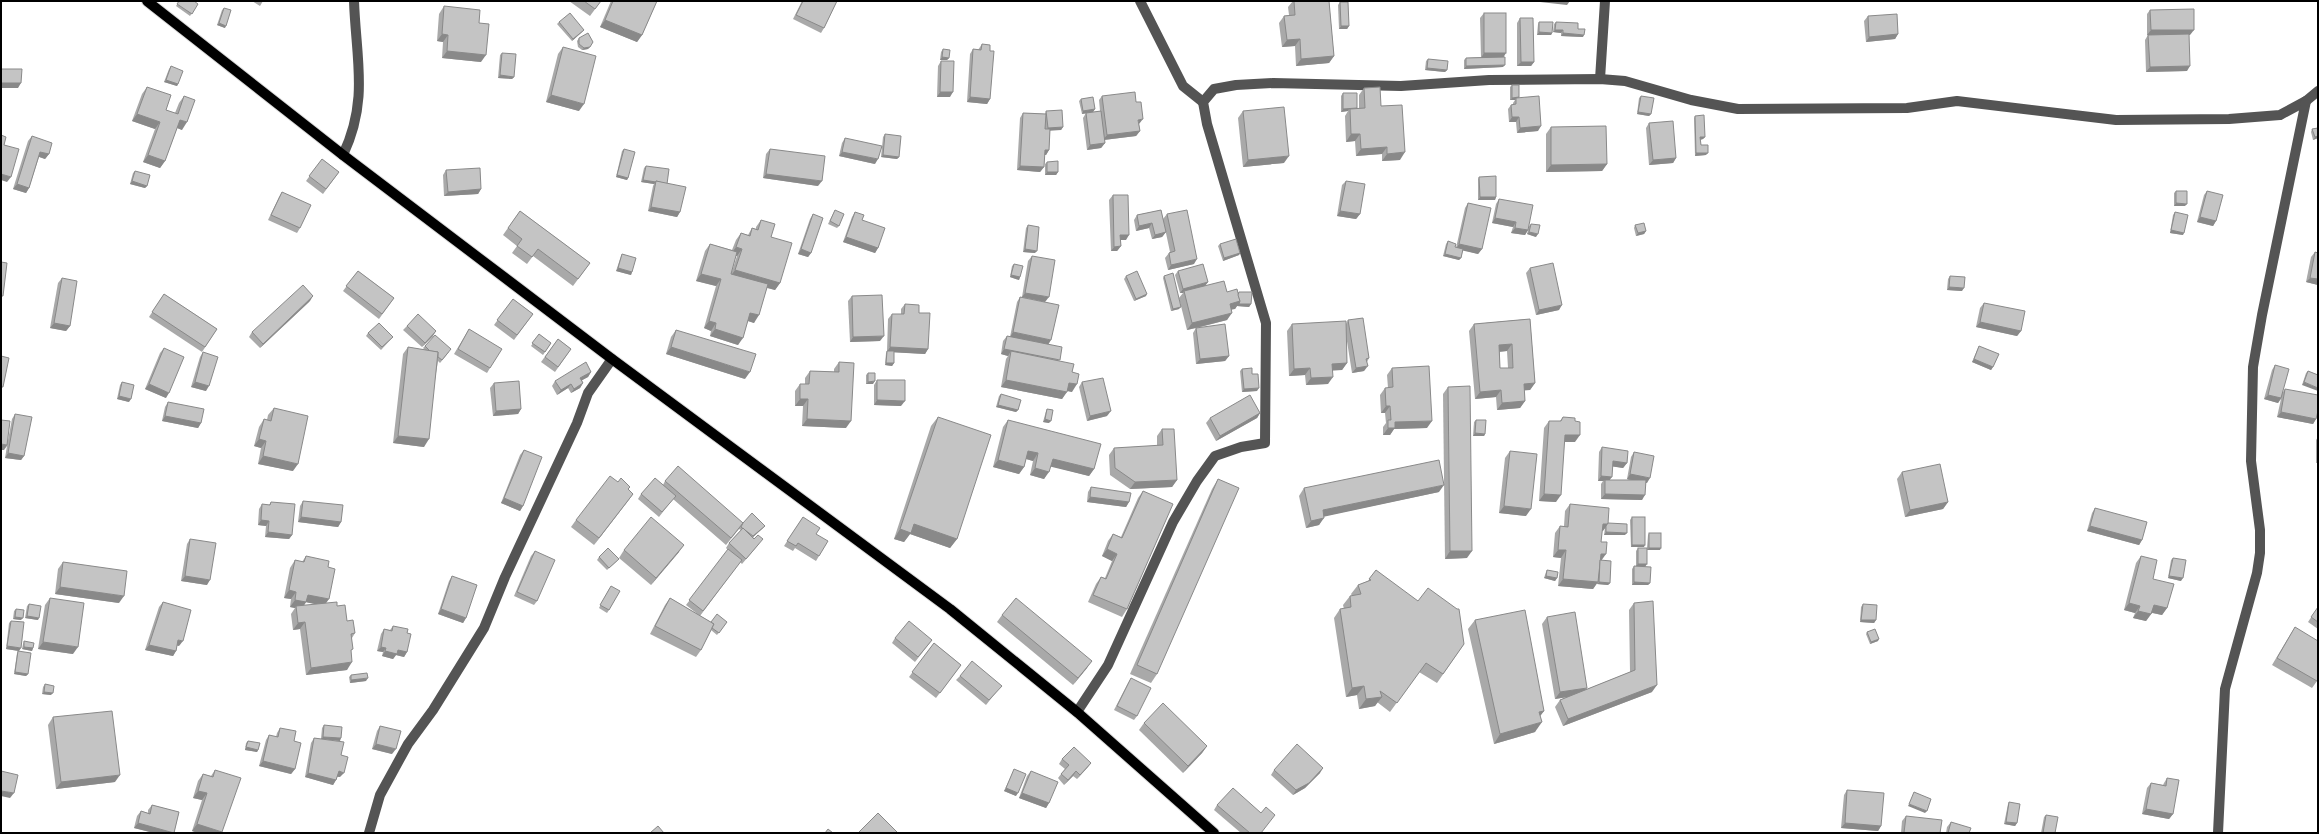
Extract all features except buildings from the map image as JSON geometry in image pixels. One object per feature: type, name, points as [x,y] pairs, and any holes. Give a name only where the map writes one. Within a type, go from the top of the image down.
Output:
[{"type":"main road","points":[[147,1],[343,155],[612,359],[950,609],[1077,712],[1209,831]]},
{"type":"street","points":[[343,155],[353,133],[358,105],[360,77],[354,1]]},
{"type":"street","points":[[1077,712],[1108,665],[1173,522],[1197,481],[1215,456],[1241,447],[1265,443],[1266,323],[1207,124],[1203,102],[1183,86],[1140,1]]},
{"type":"street","points":[[1600,79],[1605,1]]},
{"type":"street","points":[[1203,102],[1214,89],[1236,85],[1273,83],[1401,86],[1489,80],[1600,79],[1625,81],[1691,100],[1738,109],[1907,108],[1956,101],[2116,120],[2229,119],[2280,115],[2306,101],[2318,91]]},
{"type":"street","points":[[2218,833],[2224,689],[2257,573],[2260,553],[2260,530],[2251,461],[2253,367],[2262,315],[2306,101]]},
{"type":"street","points":[[369,833],[380,796],[408,744],[433,710],[484,628],[505,577],[574,430],[588,392],[612,359]]}]
